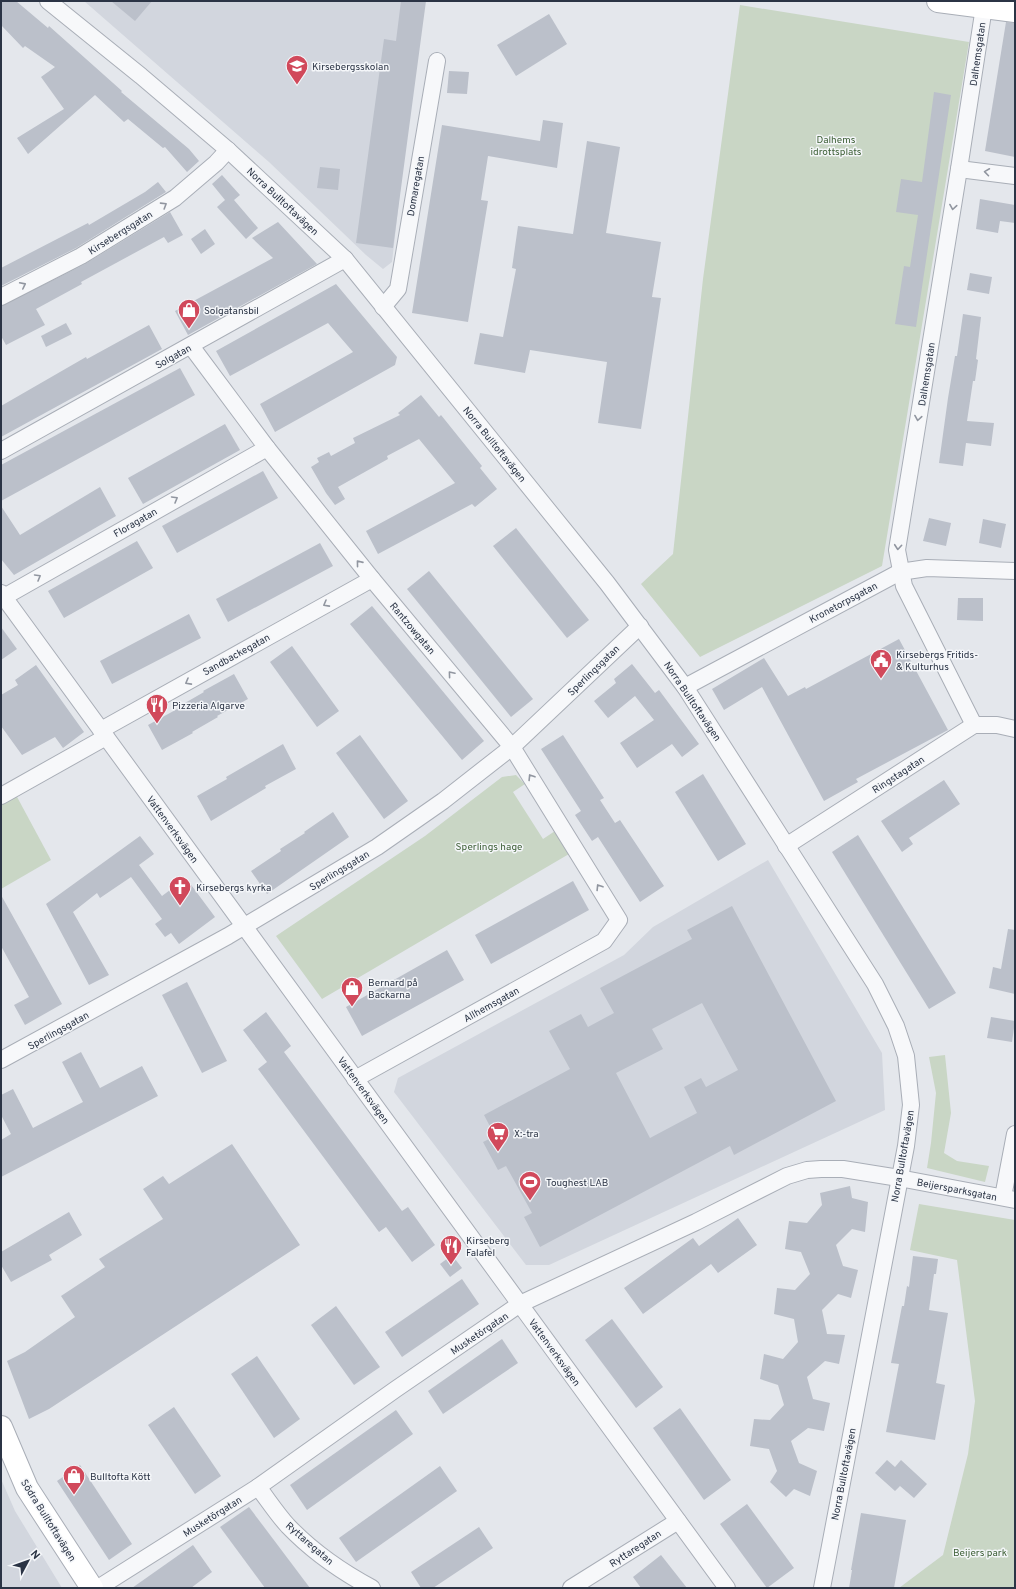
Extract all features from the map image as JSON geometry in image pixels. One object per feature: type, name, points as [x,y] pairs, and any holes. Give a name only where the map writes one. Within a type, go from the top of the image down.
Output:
[{"type":"street","name":"Norra Bulltoftavägen","points":[[48,1],[141,76],[228,150],[345,259],[607,583],[685,687],[875,984],[896,1026],[906,1056],[911,1105],[906,1146],[822,1588]]},
{"type":"street","points":[[938,1],[982,4],[1015,11]]},
{"type":"street","name":"Dalhemsgatan","points":[[974,725],[904,586],[900,572],[897,550],[960,169],[982,4]]},
{"type":"street","name":"Domaregatan","points":[[383,307],[398,289],[437,61]]},
{"type":"street","name":"Kirsebergsgatan","points":[[1,296],[81,256],[175,198],[216,163],[228,150]]},
{"type":"street","points":[[960,169],[1015,176]]},
{"type":"street","name":"Solgatan","points":[[1,451],[345,259]]},
{"type":"street","name":"Rantzowgatan","points":[[191,346],[267,448],[512,747],[619,920]]},
{"type":"street","name":"Floragatan","points":[[3,595],[267,448]]},
{"type":"street","name":"Kronetorpsgatan","points":[[685,687],[900,572],[927,568],[1015,571]]},
{"type":"street","name":"Sandbackegatan","points":[[1,796],[103,734],[372,578]]},
{"type":"street","name":"Vattenverksvägen","points":[[3,595],[727,1588]]},
{"type":"street","name":"Sperlingsgatan","points":[[1,1060],[245,926],[377,847],[443,801],[512,747],[640,626]]},
{"type":"street","points":[[974,725],[997,725],[1015,729]]},
{"type":"street","name":"Ringstagatan","points":[[786,846],[974,725]]},
{"type":"street","name":"Allhemsgatan","points":[[355,1079],[604,942],[619,920]]},
{"type":"street","points":[[1009,1198],[1015,1134]]},
{"type":"street","name":"Musketörgatan","points":[[98,1588],[258,1487],[396,1389],[520,1304],[696,1222],[787,1176],[807,1170],[843,1169],[899,1178]]},
{"type":"street","name":"Beijersparksgatan","points":[[899,1178],[1009,1198]]},
{"type":"street","name":"Södra Bulltoftavägen","points":[[1,1427],[27,1488],[92,1588]]},
{"type":"street","name":"Ryttaregatan","points":[[258,1487],[288,1526],[319,1553],[353,1578],[372,1588]]},
{"type":"street","name":"Ryttaregatan","points":[[571,1588],[678,1521]]},
{"type":"shaded area","name":"Kirsebergsskolan","points":[[84,1],[422,1],[392,262],[383,269],[366,255],[269,162]]},
{"type":"shaded area","points":[[768,860],[882,1053],[885,1110],[549,1265],[526,1265],[394,1092],[398,1078],[624,955],[653,927]]},
{"type":"shaded area","points":[[1,1479],[15,1511],[62,1588],[1,1588]]},
{"type":"green space","name":"Dalhems idrottsplats","points":[[740,5],[969,42],[882,566],[700,657],[641,584],[673,554],[703,279]]},
{"type":"green space","name":"Sperlings hage","points":[[516,775],[525,784],[513,792],[543,839],[555,831],[569,854],[322,999],[276,936],[425,836],[502,777]]},
{"type":"green space","points":[[16,795],[51,860],[1,889],[1,803]]},
{"type":"green space","points":[[945,1055],[951,1113],[944,1153],[957,1161],[989,1166],[985,1182],[927,1168],[936,1093],[929,1057]]},
{"type":"green space","name":"Beijers park","points":[[919,1204],[1015,1220],[1015,1588],[899,1588],[943,1555],[968,1454],[975,1401],[957,1260],[910,1250]]},
{"type":"building","points":[[1,1],[16,1],[48,28],[49,26],[122,91],[121,92],[189,149],[199,161],[187,172],[165,147],[163,148],[128,119],[124,122],[95,95],[28,154],[17,138],[64,109],[41,77],[55,67],[25,46],[23,48],[1,25]]},
{"type":"building","points":[[111,1],[152,1],[135,21]]},
{"type":"building","points":[[401,1],[426,1],[393,248],[356,243],[384,39],[396,41]]},
{"type":"building","points":[[549,14],[567,44],[516,76],[497,45]]},
{"type":"building","points":[[1006,22],[1015,23],[1015,157],[985,151]]},
{"type":"building","points":[[449,71],[469,72],[467,94],[447,93]]},
{"type":"building","points":[[934,92],[951,95],[916,327],[895,324],[904,266],[910,267],[918,215],[896,212],[901,179],[922,182]]},
{"type":"building","points":[[543,120],[563,123],[557,168],[488,156],[481,200],[488,201],[468,322],[412,313],[442,125],[540,141]]},
{"type":"building","points":[[587,141],[620,147],[606,233],[661,242],[652,297],[661,298],[641,429],[598,423],[607,362],[530,350],[525,373],[474,364],[480,333],[503,337],[516,269],[512,268],[518,226],[573,234]]},
{"type":"building","points":[[320,167],[340,169],[338,190],[317,188]]},
{"type":"building","points":[[222,175],[240,195],[234,200],[258,228],[246,239],[217,207],[225,200],[212,184]]},
{"type":"building","points":[[158,182],[166,192],[76,248],[1,286],[1,268],[88,223],[89,225],[145,192]]},
{"type":"building","points":[[980,199],[1015,205],[1015,223],[1000,221],[998,233],[976,229]]},
{"type":"building","points":[[170,212],[183,235],[168,243],[164,237],[81,282],[82,284],[36,309],[45,325],[6,345],[1,336],[1,306],[85,264]]},
{"type":"building","points":[[278,222],[317,264],[188,335],[175,311],[273,258],[252,238]]},
{"type":"building","points":[[205,229],[215,244],[201,254],[191,239]]},
{"type":"building","points":[[970,273],[992,277],[989,294],[967,290]]},
{"type":"building","points":[[336,284],[397,357],[395,365],[275,432],[260,404],[353,352],[328,323],[230,376],[216,351]]},
{"type":"building","points":[[963,314],[981,317],[976,359],[978,360],[967,421],[994,423],[991,446],[966,443],[963,466],[939,463],[948,398],[955,356],[957,356]]},
{"type":"building","points":[[66,323],[72,334],[46,347],[41,336]]},
{"type":"building","points":[[149,325],[162,349],[1,437],[1,406],[86,357],[87,359]]},
{"type":"building","points":[[180,368],[195,395],[1,501],[1,465]]},
{"type":"building","points":[[421,395],[439,417],[441,415],[482,466],[480,468],[497,489],[475,507],[472,504],[378,554],[366,531],[455,483],[419,439],[387,456],[388,459],[338,487],[345,499],[335,505],[326,493],[311,467],[319,462],[317,458],[329,452],[331,456],[355,443],[353,438],[400,415],[398,413]]},
{"type":"building","points":[[225,424],[240,450],[143,504],[128,478]]},
{"type":"building","points":[[263,471],[278,498],[177,553],[162,526]]},
{"type":"building","points":[[100,487],[116,516],[14,575],[1,559],[1,506],[20,535]]},
{"type":"building","points":[[929,518],[951,523],[946,546],[923,541]]},
{"type":"building","points":[[983,519],[1006,524],[1001,548],[979,543]]},
{"type":"building","points":[[516,528],[589,620],[567,638],[493,546]]},
{"type":"building","points":[[137,541],[153,568],[64,618],[48,591]]},
{"type":"building","points":[[320,543],[333,566],[228,622],[216,599]]},
{"type":"building","points":[[429,571],[533,699],[511,717],[407,589]]},
{"type":"building","points":[[958,598],[983,598],[983,621],[957,620]]},
{"type":"building","points":[[372,606],[484,741],[462,760],[350,624]]},
{"type":"building","points":[[189,614],[201,638],[112,684],[100,661]]},
{"type":"building","points":[[1,627],[17,649],[1,660]]},
{"type":"building","points":[[899,639],[948,730],[856,779],[858,782],[824,801],[762,687],[724,710],[712,689],[764,658],[788,696],[805,687],[806,689]]},
{"type":"building","points":[[292,646],[339,711],[317,727],[270,662]]},
{"type":"building","points":[[632,664],[655,693],[659,690],[699,744],[682,757],[672,744],[637,768],[620,743],[654,720],[635,696],[608,718],[594,701],[616,683],[614,679]]},
{"type":"building","points":[[36,665],[84,732],[63,748],[55,737],[22,755],[1,726],[1,695],[18,685],[15,680]]},
{"type":"building","points":[[234,674],[248,699],[162,750],[148,725]]},
{"type":"building","points":[[360,735],[408,801],[384,819],[336,753]]},
{"type":"building","points":[[563,735],[604,798],[600,800],[615,823],[620,820],[664,886],[640,902],[598,837],[592,841],[575,815],[581,811],[541,749]]},
{"type":"building","points":[[283,744],[296,769],[265,786],[266,788],[211,821],[197,796],[227,779],[226,777]]},
{"type":"building","points":[[703,774],[746,844],[718,861],[675,792]]},
{"type":"building","points":[[944,780],[960,804],[909,838],[913,844],[902,852],[881,821]]},
{"type":"building","points":[[333,812],[349,837],[267,894],[251,871],[281,851],[280,849]]},
{"type":"building","points":[[858,835],[956,993],[929,1009],[832,852]]},
{"type":"building","points":[[140,836],[154,854],[139,865],[162,896],[186,878],[215,917],[179,944],[171,933],[165,937],[155,924],[162,919],[131,877],[100,898],[97,893],[73,912],[109,975],[89,985],[46,904]]},
{"type":"building","points":[[573,881],[589,910],[491,964],[475,935]]},
{"type":"building","points":[[1,895],[62,1004],[25,1025],[14,1005],[29,997],[1,946]]},
{"type":"building","points":[[732,906],[836,1101],[734,1155],[730,1146],[540,1247],[524,1217],[532,1213],[506,1166],[498,1170],[483,1142],[495,1136],[484,1115],[570,1069],[549,1031],[581,1014],[588,1027],[614,1013],[600,988],[692,939],[687,930]],"holes":[[[702,1003],[738,1070],[706,1087],[701,1078],[684,1087],[697,1113],[650,1138],[616,1073],[663,1049],[652,1029]]]},
{"type":"building","points":[[1008,929],[1015,930],[1015,994],[989,988],[993,967],[1001,969]]},
{"type":"building","points":[[447,950],[464,980],[362,1036],[346,1007]]},
{"type":"building","points":[[187,982],[227,1061],[202,1073],[162,995]]},
{"type":"building","points":[[266,1012],[291,1046],[284,1052],[402,1211],[408,1207],[435,1245],[412,1262],[386,1227],[379,1232],[258,1069],[267,1062],[243,1030]]},
{"type":"building","points":[[991,1017],[1015,1021],[1012,1042],[987,1038]]},
{"type":"building","points":[[81,1052],[100,1088],[142,1066],[158,1096],[1,1177],[1,1140],[11,1134],[1,1115],[1,1095],[13,1089],[33,1128],[83,1102],[62,1062]]},
{"type":"building","points":[[232,1144],[300,1245],[49,1409],[29,1419],[7,1361],[25,1352],[75,1317],[61,1296],[105,1267],[99,1259],[163,1219],[143,1189],[163,1176],[169,1184]]},
{"type":"building","points":[[850,1186],[852,1198],[868,1202],[865,1232],[852,1229],[836,1245],[843,1266],[858,1270],[851,1298],[838,1294],[822,1310],[827,1334],[845,1335],[839,1364],[825,1361],[807,1377],[813,1399],[830,1403],[824,1431],[808,1428],[791,1441],[799,1463],[817,1471],[810,1496],[794,1489],[786,1497],[770,1482],[777,1471],[769,1449],[750,1446],[754,1419],[770,1420],[784,1405],[778,1385],[760,1379],[764,1354],[783,1359],[798,1342],[794,1319],[774,1314],[777,1288],[795,1290],[810,1274],[801,1252],[785,1249],[789,1221],[807,1223],[822,1205],[820,1193]]},
{"type":"building","points":[[69,1212],[82,1235],[49,1255],[52,1260],[11,1282],[1,1265],[1,1252]]},
{"type":"building","points":[[738,1218],[757,1245],[718,1273],[711,1264],[643,1314],[624,1288],[693,1238],[699,1246]]},
{"type":"building","name":"Kirseberg Falafel","points":[[452,1255],[462,1268],[450,1277],[440,1264]]},
{"type":"building","points":[[913,1256],[938,1259],[936,1274],[934,1274],[929,1310],[948,1313],[936,1383],[945,1385],[935,1440],[886,1432],[899,1364],[891,1363],[902,1306],[904,1306],[907,1286],[909,1287]]},
{"type":"building","points":[[462,1279],[479,1304],[402,1357],[385,1332]]},
{"type":"building","points":[[336,1306],[380,1367],[354,1385],[311,1325]]},
{"type":"building","points":[[612,1319],[663,1387],[636,1408],[585,1340]]},
{"type":"building","points":[[502,1339],[518,1363],[443,1414],[428,1391]]},
{"type":"building","points":[[257,1356],[300,1419],[274,1438],[231,1374]]},
{"type":"building","points":[[174,1407],[221,1476],[195,1494],[148,1425]]},
{"type":"building","points":[[680,1408],[731,1480],[704,1500],[653,1428]]},
{"type":"building","points":[[396,1410],[413,1434],[307,1510],[290,1485]]},
{"type":"building","points":[[887,1460],[895,1467],[901,1460],[927,1484],[914,1498],[900,1486],[895,1491],[875,1473]]},
{"type":"building","points":[[80,1465],[132,1544],[109,1560],[57,1481]]},
{"type":"building","points":[[440,1466],[457,1491],[356,1562],[339,1538]]},
{"type":"building","points":[[747,1504],[794,1568],[767,1588],[720,1524]]},
{"type":"building","points":[[249,1507],[310,1588],[265,1588],[220,1527]]},
{"type":"building","points":[[861,1513],[906,1520],[894,1588],[849,1588]]},
{"type":"building","points":[[479,1527],[493,1548],[433,1588],[421,1588],[411,1572]]},
{"type":"building","points":[[193,1545],[212,1572],[191,1588],[132,1588]]},
{"type":"building","points":[[661,1555],[687,1588],[641,1588],[633,1577]]},
{"type":"place","name":"Kirsebergsskolan","points":[[297,86]]},
{"type":"place","name":"Solgatansbil","points":[[189,330]]},
{"type":"place","name":"Kirsebergs Fritids- & Kulturhus","points":[[881,680]]},
{"type":"place","name":"Pizzeria Algarve","points":[[157,724]]},
{"type":"place","name":"Kirsebergs kyrka","points":[[180,906]]},
{"type":"place","name":"Bernard på Backarna","points":[[352,1008]]},
{"type":"place","name":"X:-tra","points":[[498,1152]]},
{"type":"place","name":"Toughest LAB","points":[[530,1202]]},
{"type":"place","name":"Kirseberg Falafel","points":[[451,1266]]},
{"type":"place","name":"Bulltofta Kött","points":[[74,1496]]}]
